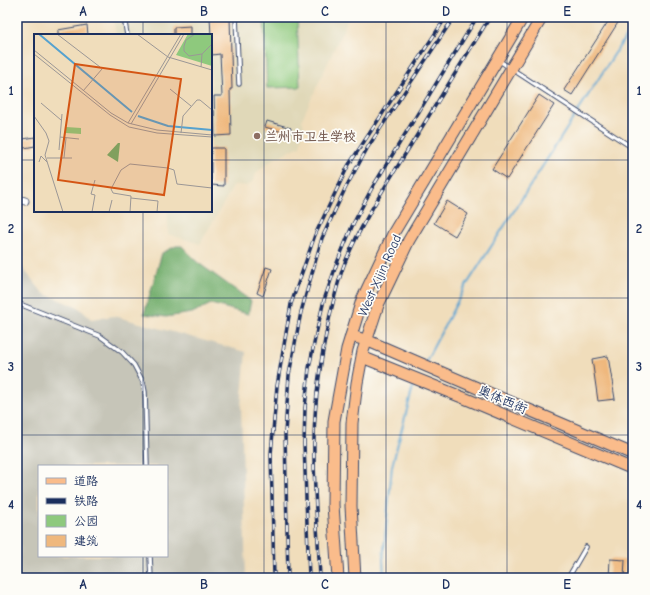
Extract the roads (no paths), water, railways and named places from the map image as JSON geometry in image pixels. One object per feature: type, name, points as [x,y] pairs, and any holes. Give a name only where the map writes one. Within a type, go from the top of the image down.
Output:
[{"type":"main road","name":"West Xijin Road","points":[[338,578],[333,505],[334,422],[346,349],[362,300],[394,232],[523,17]]},
{"type":"main road","name":"West Xijin Road","points":[[355,578],[351,506],[352,423],[357,383],[366,340],[378,305],[408,240],[542,17]]},
{"type":"main road","name":"奥体西街","points":[[351,336],[366,340],[475,388],[633,454]]},
{"type":"main road","name":"奥体西街","points":[[362,357],[633,469]]},
{"type":"street","points":[[17,199],[26,201]]},
{"type":"lane","points":[[124,17],[127,34]]},
{"type":"lane","points":[[236,17],[239,84]]},
{"type":"lane","points":[[497,60],[633,148]]},
{"type":"lane","points":[[17,303],[100,336],[122,352],[134,365],[143,382],[145,392],[147,465]]},
{"type":"lane","points":[[568,578],[586,547]]},
{"type":"lane","points":[[150,557],[151,578]]},
{"type":"waterway","points":[[426,361],[464,289],[633,25]]},
{"type":"waterway","points":[[384,578],[383,560],[392,466],[415,383]]},
{"type":"railway","points":[[274,578],[271,454],[277,386],[291,304],[315,235],[348,166],[446,17]]},
{"type":"railway","points":[[288,578],[285,433],[289,375],[301,312],[322,238],[345,189],[368,147],[454,17]]},
{"type":"railway","points":[[309,578],[304,444],[305,408],[309,368],[324,300],[353,224],[372,188],[477,17]]},
{"type":"railway","points":[[320,578],[314,473],[314,438],[317,392],[330,315],[340,277],[350,250],[374,205],[490,17]]},
{"type":"place","name":"兰州市卫生学校","points":[[257,136]]}]
